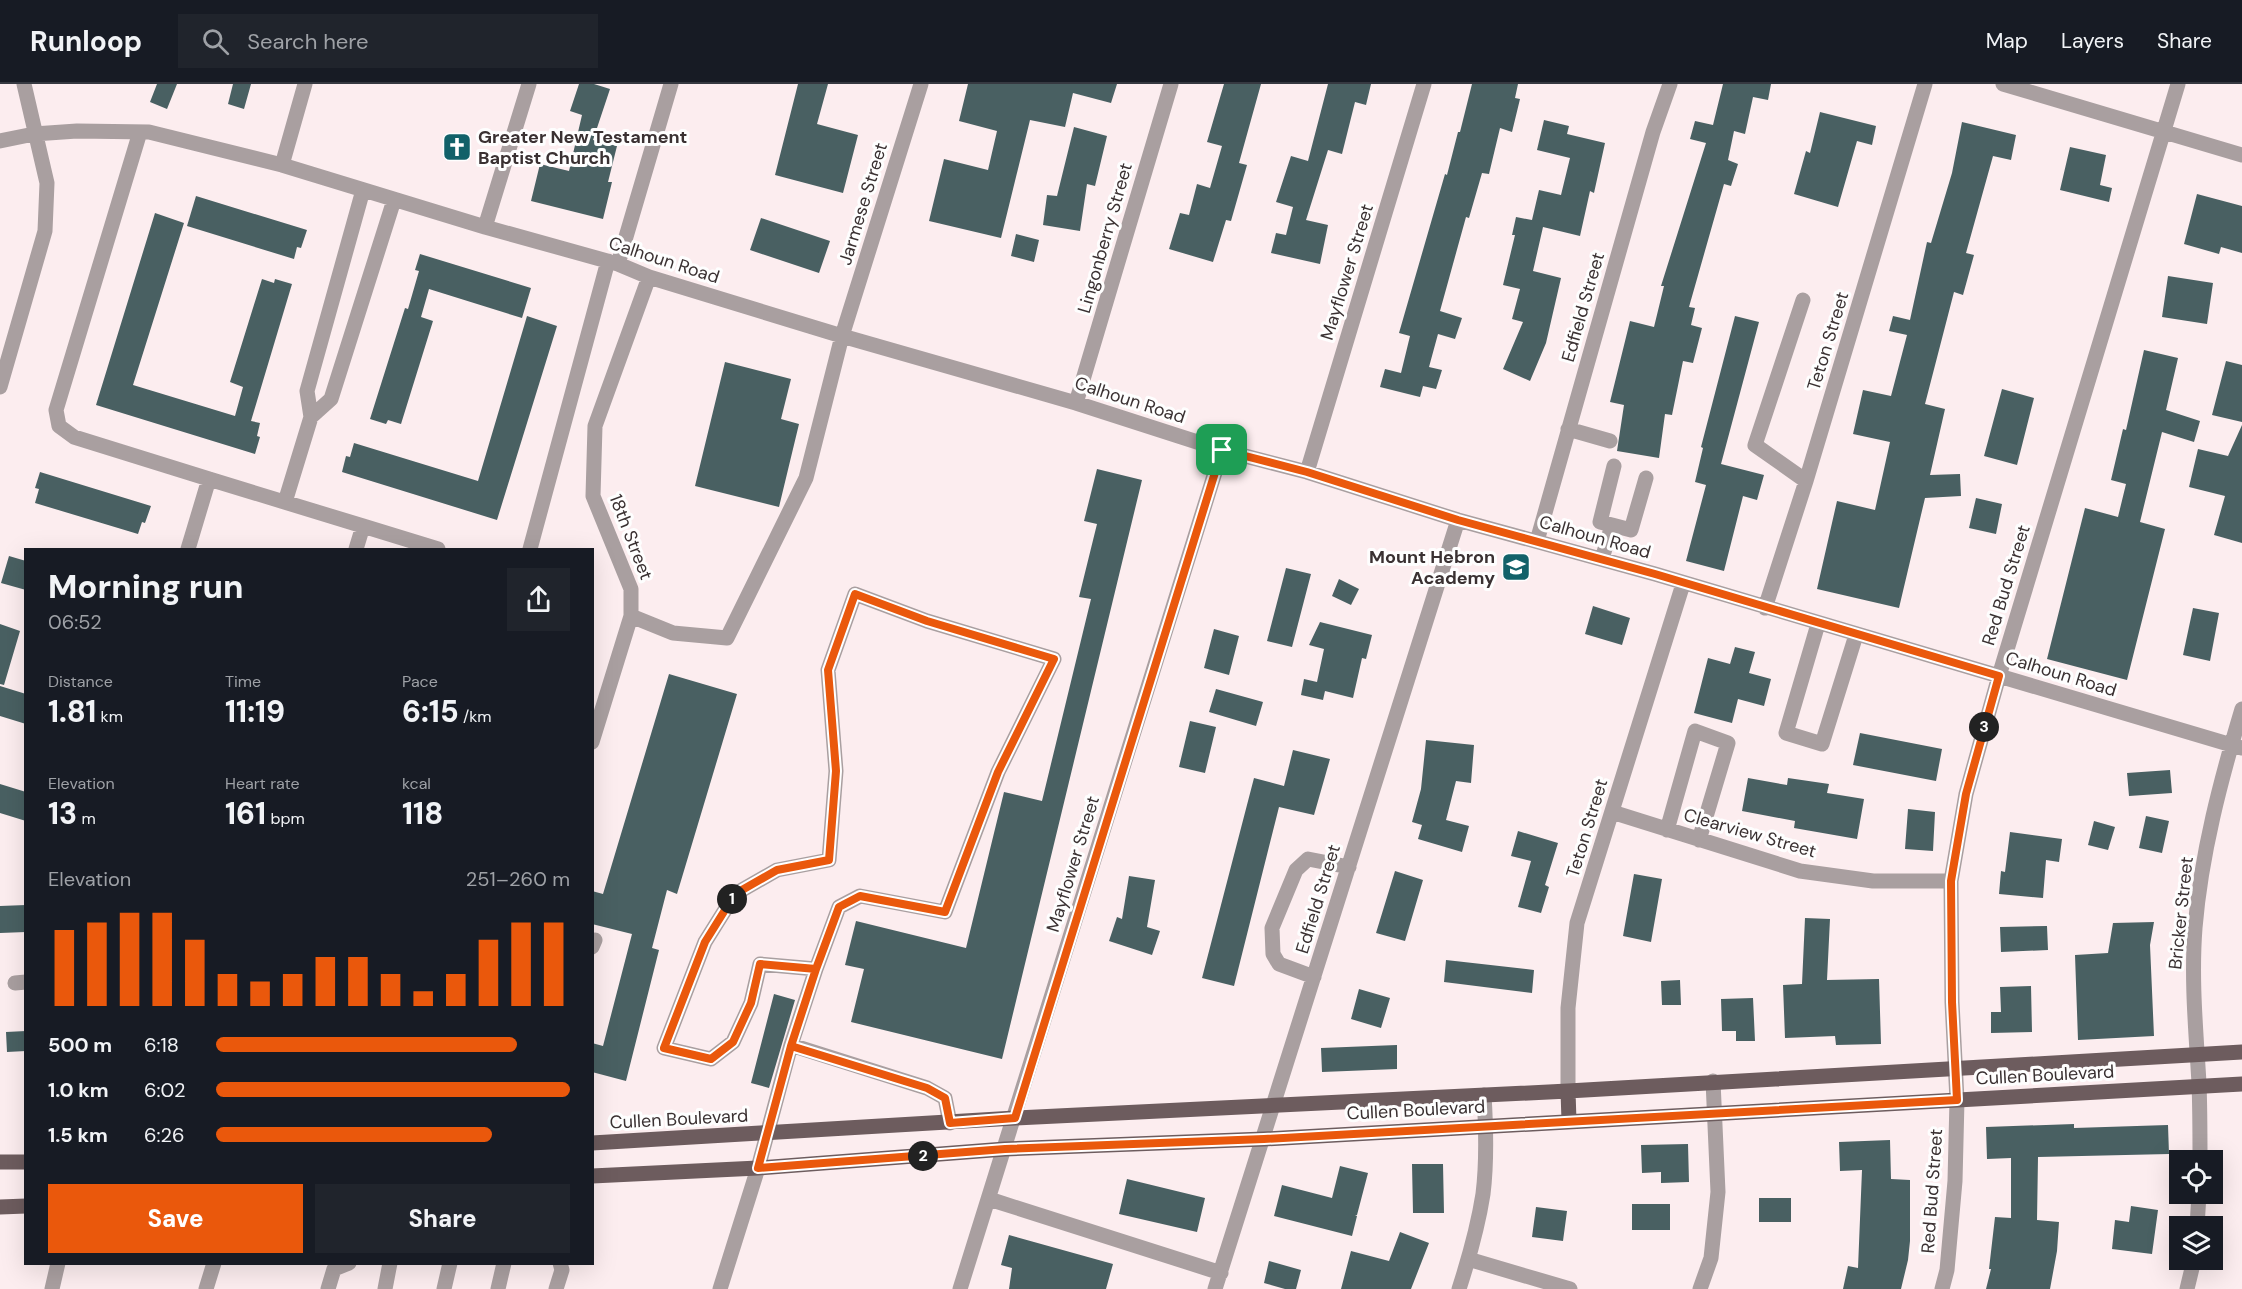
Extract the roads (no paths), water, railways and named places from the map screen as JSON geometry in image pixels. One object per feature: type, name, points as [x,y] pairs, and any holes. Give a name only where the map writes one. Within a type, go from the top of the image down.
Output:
[{"type":"main road","name":"Cullen Boulevard","points":[[594,1143],[1015,1118],[1568,1091],[2242,1052]]},
{"type":"main road","name":"Cullen Boulevard","points":[[594,1176],[758,1168],[1005,1149],[1264,1139],[2242,1084]]},
{"type":"main road","points":[[1568,1091],[1569,1121]]},
{"type":"main road","points":[[0,1162],[24,1162]]},
{"type":"main road","points":[[0,1207],[24,1206]]},
{"type":"street","points":[[0,387],[45,231],[47,183],[24,84]]},
{"type":"street","points":[[282,165],[305,84]]},
{"type":"street","points":[[485,227],[529,84]]},
{"type":"street","points":[[530,548],[613,262],[671,84]]},
{"type":"street","name":"Jarmese Street","points":[[631,616],[673,633],[728,638],[806,478],[842,336],[921,84]]},
{"type":"street","name":"Lingonberry Street","points":[[1076,403],[1171,84]]},
{"type":"street","name":"Mayflower Street","points":[[1307,472],[1424,84]]},
{"type":"street","name":"Edfield Street","points":[[1537,541],[1653,132],[1670,84]]},
{"type":"street","name":"Teton Street","points":[[1765,608],[1806,481],[1925,84]]},
{"type":"street","points":[[2003,84],[2242,155]]},
{"type":"street","name":"Red Bud Street","points":[[1942,1289],[1947,1270],[1955,1181],[1957,1100],[1951,881],[1966,794],[1999,676],[2178,84]]},
{"type":"street","name":"Calhoun Road","points":[[0,141],[34,134],[77,131],[149,132],[282,165],[485,227],[613,262],[649,277],[842,336],[1076,403],[1222,450],[1307,472],[1458,520],[1602,559],[2237,747]]},
{"type":"street","points":[[141,132],[56,410],[59,426],[74,437],[435,548]]},
{"type":"street","points":[[285,502],[311,417],[307,392],[363,190]]},
{"type":"street","points":[[311,417],[331,399],[394,200]]},
{"type":"street","name":"18th Street","points":[[594,736],[631,616],[632,590],[593,496],[595,426],[649,277]]},
{"type":"street","points":[[1803,300],[1755,445],[1806,481]]},
{"type":"street","points":[[1568,429],[1610,441]]},
{"type":"street","name":"Mayflower Street","points":[[960,1289],[1222,450]]},
{"type":"street","points":[[1614,466],[1600,522],[1631,530],[1646,478]]},
{"type":"street","points":[[188,548],[209,479]]},
{"type":"street","name":"Edfield Street","points":[[1215,1289],[1458,520]]},
{"type":"street","points":[[1602,559],[1612,525]]},
{"type":"street","points":[[356,548],[363,526]]},
{"type":"street","name":"Teton Street","points":[[1568,1091],[1568,1008],[1577,923],[1683,584]]},
{"type":"street","points":[[720,1289],[758,1168],[791,1046],[839,907],[860,896],[945,912],[998,772],[1054,659],[938,624],[855,594],[828,670],[836,771],[829,860],[777,870],[735,894],[705,942],[664,1048],[711,1059],[733,1042],[751,1003],[760,964],[816,969]]},
{"type":"street","points":[[1818,624],[1786,733],[1822,744],[1856,634]]},
{"type":"street","name":"Bricker Street","points":[[2200,1150],[2199,1086],[2193,988],[2195,926],[2207,847],[2237,747],[2242,709]]},
{"type":"street","points":[[1667,830],[1695,731],[1728,743],[1699,840]]},
{"type":"street","name":"Clearview Street","points":[[1612,812],[1800,871],[1873,881],[1951,881]]},
{"type":"street","points":[[1314,977],[1279,964],[1273,954],[1272,928],[1296,870],[1308,860],[1349,867]]},
{"type":"street","points":[[791,1046],[927,1088],[945,1098],[950,1123]]},
{"type":"street","points":[[1700,1289],[1711,1258],[1718,1191],[1713,1081]]},
{"type":"street","points":[[1459,1289],[1483,1193],[1484,1095]]},
{"type":"street","points":[[989,1199],[1221,1273]]},
{"type":"street","points":[[1468,1259],[1570,1289]]},
{"type":"street","points":[[52,1289],[58,1265]]},
{"type":"street","points":[[206,1289],[213,1265]]},
{"type":"street","points":[[328,1289],[334,1269],[344,1265]]},
{"type":"street","points":[[385,1289],[390,1265]]},
{"type":"street","points":[[444,1289],[450,1265]]},
{"type":"street","points":[[498,1289],[504,1265]]},
{"type":"street","points":[[556,1289],[562,1270],[561,1265]]},
{"type":"street","points":[[2187,1289],[2192,1270]]},
{"type":"place","name":"Greater New Testament Baptist Church","points":[[457,147]]},
{"type":"place","name":"Mount Hebron Academy","points":[[1516,567]]}]
